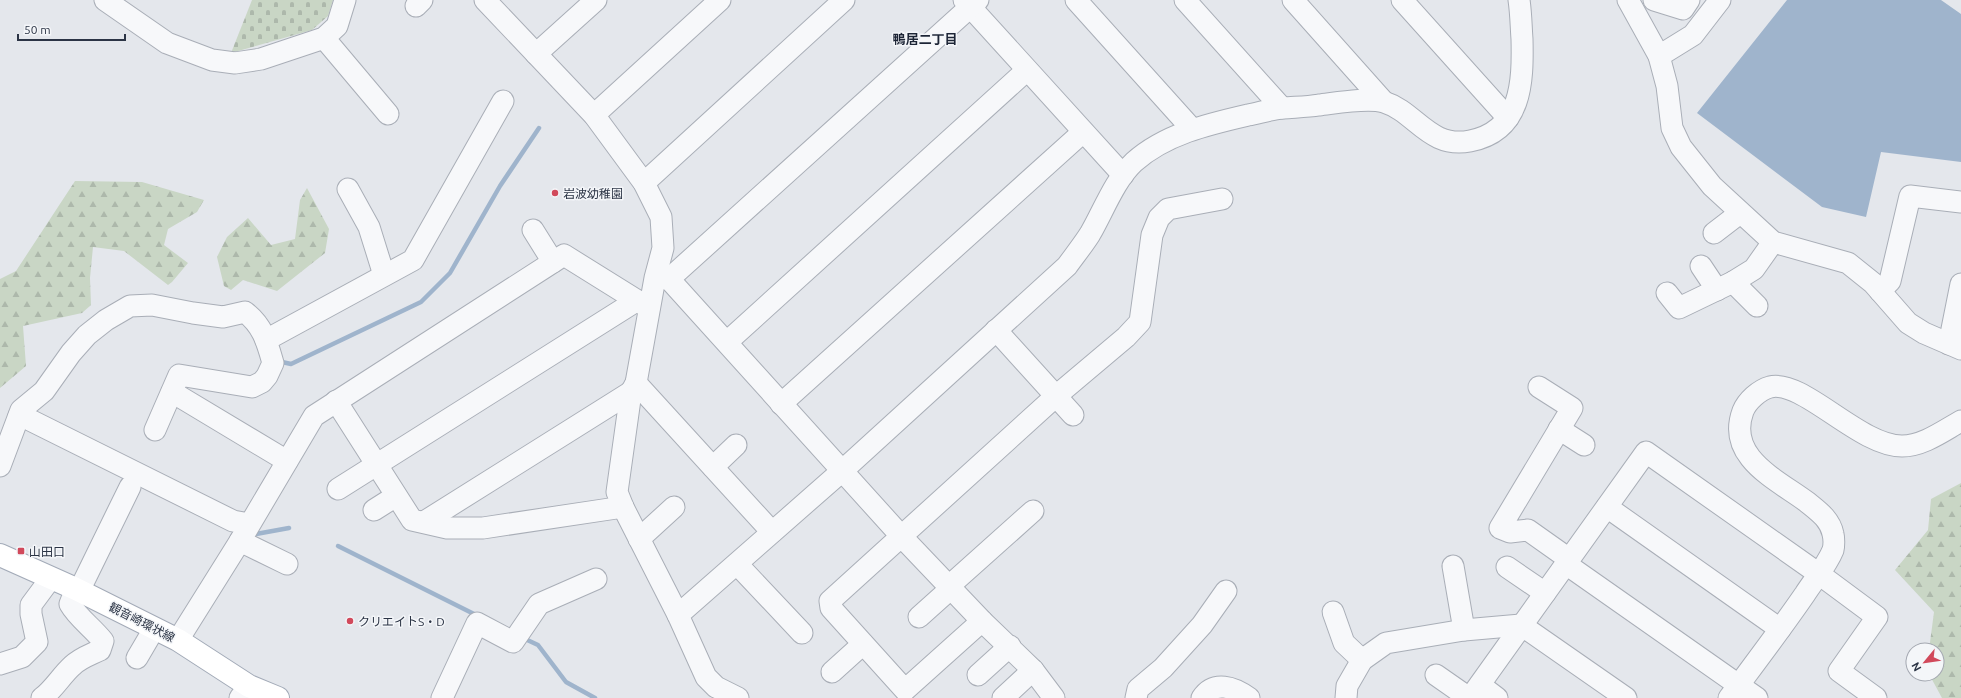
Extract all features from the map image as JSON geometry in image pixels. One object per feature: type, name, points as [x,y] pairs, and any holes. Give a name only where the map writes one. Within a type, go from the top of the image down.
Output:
[{"type":"main road","name":"観音崎環状線","points":[[0,555],[77,590],[178,640],[244,692],[278,698]]},
{"type":"street","points":[[105,0],[167,44],[212,60],[235,63],[262,59],[324,38],[337,26],[345,0]]},
{"type":"street","points":[[485,0],[594,114],[644,182],[660,217],[663,248],[662,278],[727,342],[781,404],[948,587],[1033,670],[1054,698]]},
{"type":"street","points":[[536,54],[596,0]]},
{"type":"street","points":[[594,114],[720,0]]},
{"type":"street","points":[[644,182],[844,0]]},
{"type":"street","points":[[1076,0],[1192,129]]},
{"type":"street","points":[[1185,0],[1282,108]]},
{"type":"street","points":[[1292,0],[1383,101],[1399,109],[1427,132],[1438,138],[1453,142],[1471,141],[1497,129],[1508,118],[1517,103],[1521,87],[1523,68],[1518,1]]},
{"type":"street","points":[[1402,0],[1508,118]]},
{"type":"street","points":[[1628,0],[1659,56],[1667,86],[1672,128],[1681,147],[1712,186],[1773,242],[1848,263],[1868,278],[1908,323],[1955,347],[1961,284]]},
{"type":"street","points":[[1654,0],[1683,9],[1689,0]]},
{"type":"street","points":[[1659,56],[1693,35],[1720,0]]},
{"type":"street","points":[[338,489],[642,305],[662,278],[971,2],[1027,70],[1123,175]]},
{"type":"street","points":[[324,38],[388,114]]},
{"type":"street","points":[[727,342],[1027,70]]},
{"type":"street","points":[[678,615],[842,471],[1067,266],[1089,235],[1123,175],[1142,156],[1192,129],[1282,108],[1307,107],[1354,100],[1383,101]]},
{"type":"street","points":[[266,340],[412,260],[503,101]]},
{"type":"street","points":[[781,404],[1083,132]]},
{"type":"street","points":[[348,189],[369,227],[384,275]]},
{"type":"street","points":[[1880,291],[1890,281],[1910,196],[1961,202]]},
{"type":"street","points":[[982,621],[900,694],[863,644],[831,608],[830,601],[1056,396],[1126,337],[1140,322],[1152,235],[1159,218],[1168,209],[1222,199]]},
{"type":"street","points":[[1714,233],[1740,213]]},
{"type":"street","points":[[533,230],[553,262]]},
{"type":"street","points":[[1667,293],[1679,308],[1725,286],[1754,269],[1773,242]]},
{"type":"street","points":[[178,640],[314,416],[564,255],[642,305]]},
{"type":"street","points":[[1700,266],[1725,286],[1757,306]]},
{"type":"street","points":[[0,466],[13,414],[44,391],[71,352],[87,335],[106,320],[130,306],[152,305],[193,314],[223,317],[245,312],[256,321],[266,340],[273,363],[267,376],[262,382],[252,387],[179,375],[155,430]]},
{"type":"street","points":[[642,305],[633,387],[618,492],[623,507],[678,615],[706,677],[716,688],[738,698]]},
{"type":"street","points":[[996,330],[1073,415]]},
{"type":"street","points":[[633,387],[713,467],[772,532]]},
{"type":"street","points":[[424,522],[633,387]]},
{"type":"street","points":[[1539,387],[1572,408],[1500,528],[1510,532],[1528,530],[1734,691],[1757,698]]},
{"type":"street","points":[[1734,691],[1819,574],[1834,548],[1834,535],[1830,525],[1821,512],[1754,462],[1748,455],[1739,437],[1738,428],[1744,408],[1749,401],[1755,395],[1770,387],[1782,388],[1804,396],[1868,437],[1903,446],[1927,440],[1961,421]]},
{"type":"street","points":[[172,392],[286,461]]},
{"type":"street","points":[[336,401],[412,520],[447,528],[483,528],[623,507]]},
{"type":"street","points":[[13,414],[30,420],[233,521],[244,532],[287,564]]},
{"type":"street","points":[[1559,429],[1584,445]]},
{"type":"street","points":[[713,467],[736,445]]},
{"type":"street","points":[[1473,694],[1646,452],[1819,574],[1877,617],[1839,671],[1876,698]]},
{"type":"street","points":[[42,698],[51,692],[71,666],[100,650],[103,641],[95,631],[73,610],[70,604],[130,487]]},
{"type":"street","points":[[374,510],[396,496]]},
{"type":"street","points":[[639,539],[674,507]]},
{"type":"street","points":[[1606,507],[1780,629]]},
{"type":"street","points":[[920,617],[948,591],[948,587],[1033,511]]},
{"type":"street","points":[[737,564],[772,589],[802,633]]},
{"type":"street","points":[[1454,566],[1464,630]]},
{"type":"street","points":[[1507,567],[1545,593]]},
{"type":"street","points":[[0,664],[22,657],[38,642],[30,605],[51,578]]},
{"type":"street","points":[[442,698],[477,623],[517,636],[539,604],[596,579]]},
{"type":"street","points":[[1136,698],[1138,689],[1163,668],[1184,643],[1202,626],[1226,591]]},
{"type":"street","points":[[1333,612],[1344,643],[1362,660]]},
{"type":"street","points":[[1346,698],[1347,686],[1362,660],[1386,643],[1464,630],[1521,625],[1626,698]]},
{"type":"street","points":[[137,658],[154,629]]},
{"type":"street","points":[[832,672],[863,644]]},
{"type":"street","points":[[978,675],[1010,646]]},
{"type":"street","points":[[1002,698],[1033,670]]},
{"type":"street","points":[[1436,675],[1473,694],[1497,698]]},
{"type":"street","points":[[1202,698],[1207,691],[1221,686],[1240,691],[1249,698]]},
{"type":"green space","points":[[252,0],[333,0],[328,16],[312,30],[231,53]]},
{"type":"green space","points":[[75,181],[142,182],[204,200],[197,212],[168,229],[164,245],[188,263],[168,285],[124,251],[93,247],[90,278],[91,305],[82,313],[23,326],[26,366],[0,388],[0,279],[16,271]]},
{"type":"green space","points":[[307,188],[329,229],[325,253],[277,291],[243,280],[231,290],[224,286],[217,257],[227,237],[248,218],[271,245],[295,239],[300,200]]},
{"type":"green space","points":[[1961,483],[1961,698],[1942,698],[1933,682],[1945,682],[1945,642],[1930,642],[1934,612],[1895,570],[1928,530],[1931,499]]},
{"type":"water","points":[[1787,0],[1941,0],[1961,14],[1961,162],[1881,152],[1866,217],[1822,207],[1697,113]]},
{"type":"waterway","points":[[282,362],[291,364],[421,302],[450,273],[500,186],[539,128]]},
{"type":"waterway","points":[[251,532],[256,534],[289,528]]},
{"type":"waterway","points":[[338,546],[478,616]]},
{"type":"waterway","points":[[523,638],[538,645],[566,682],[595,698]]},
{"type":"place","name":"岩波幼稚園","points":[[555,193]]},
{"type":"place","name":"山田口","points":[[21,551]]},
{"type":"place","name":"クリエイトS・D","points":[[350,621]]},
{"type":"district","name":"鴨居二丁目","points":[[925,39]]}]
